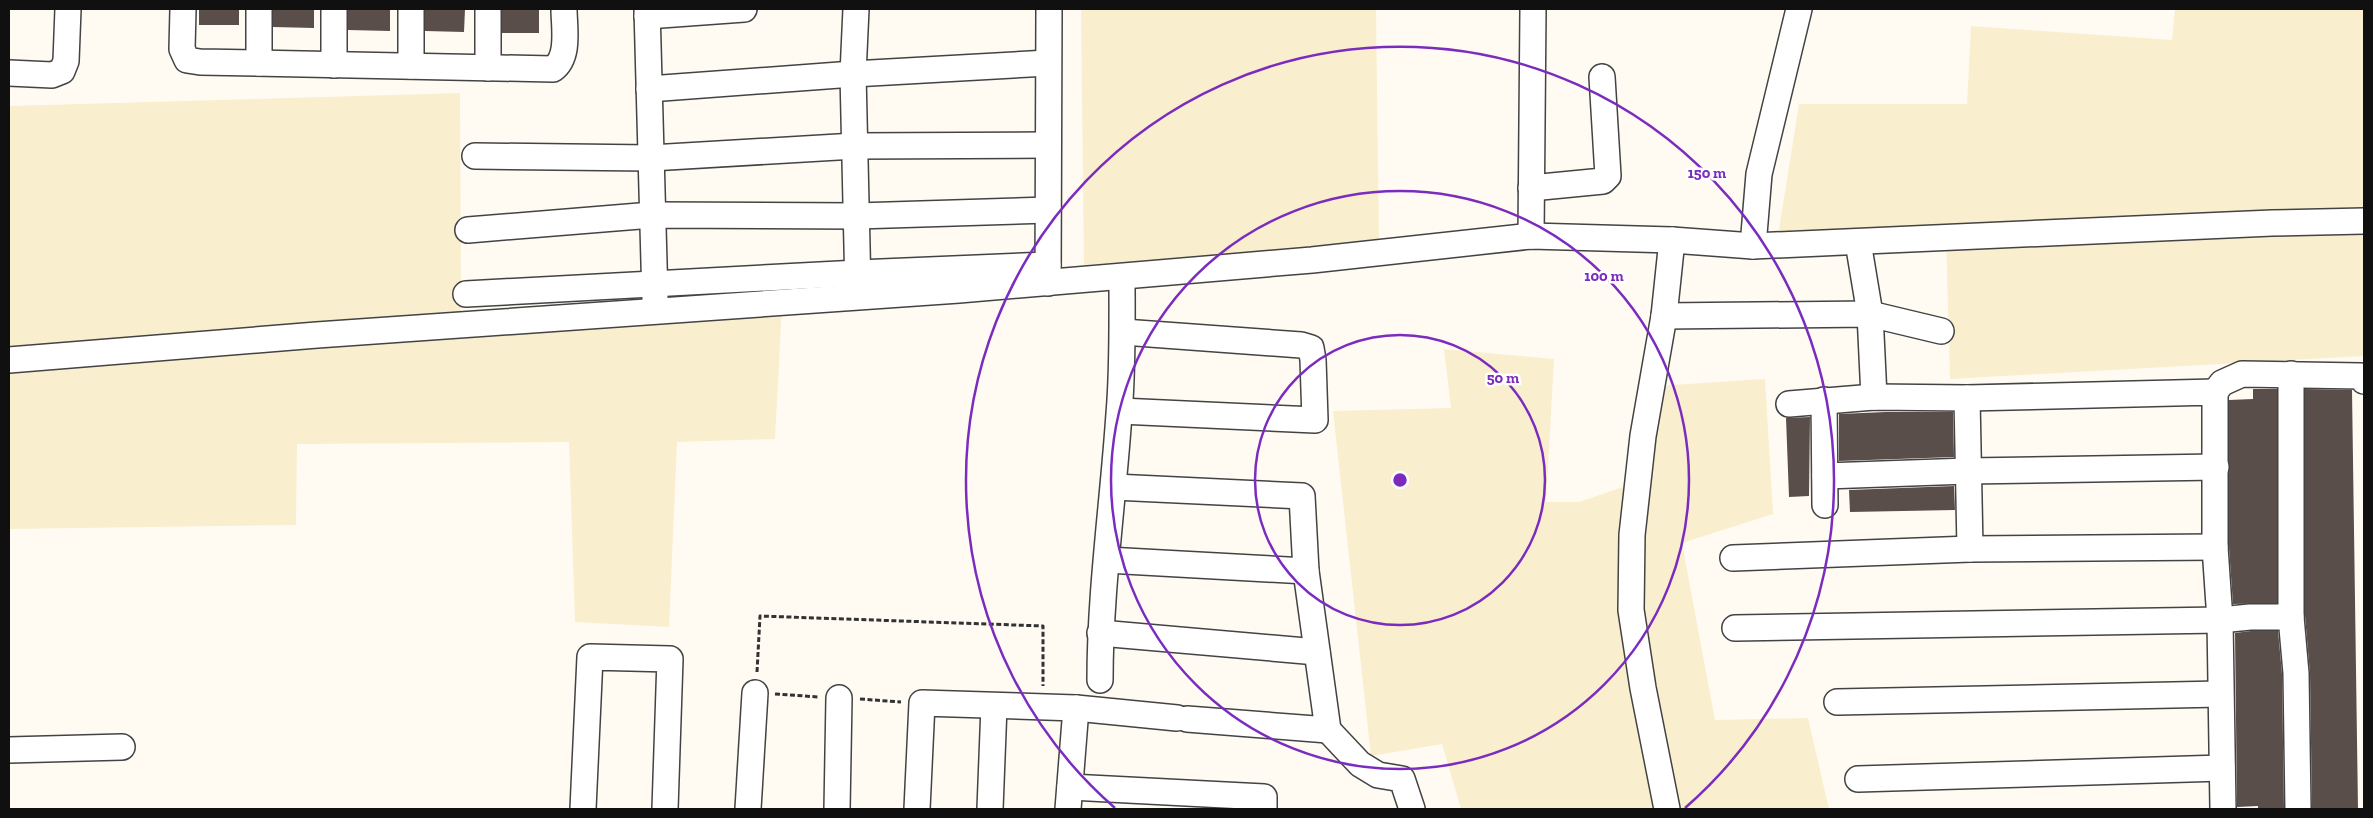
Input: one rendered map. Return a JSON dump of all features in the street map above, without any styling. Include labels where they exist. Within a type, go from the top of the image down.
[{"type":"street","points":[[9,74],[52,74],[62,71],[66,61],[68,9]]},
{"type":"street","points":[[183,9],[182,50],[187,60],[200,62],[553,69],[559,65],[563,53],[564,9]]},
{"type":"street","points":[[259,9],[259,63]]},
{"type":"street","points":[[334,9],[334,65]]},
{"type":"street","points":[[411,66],[412,9]]},
{"type":"street","points":[[488,9],[488,68]]},
{"type":"street","points":[[656,311],[647,12],[744,9]]},
{"type":"street","points":[[856,9],[853,74],[858,216],[858,298]]},
{"type":"street","points":[[1048,274],[1049,9]]},
{"type":"street","points":[[1531,236],[1533,9]]},
{"type":"street","points":[[1753,246],[1759,174],[1799,9]]},
{"type":"street","points":[[649,89],[853,74],[1048,63]]},
{"type":"street","points":[[1531,188],[1602,180],[1608,176],[1602,77]]},
{"type":"street","points":[[475,156],[651,158],[855,146],[1047,145]]},
{"type":"street","points":[[468,230],[652,215],[858,216],[1048,210]]},
{"type":"street","points":[[466,294],[858,273],[1048,274],[1122,277],[1312,260],[1531,236],[1672,240],[1753,246],[2272,223],[2364,221]]},
{"type":"street","points":[[1667,809],[1643,688],[1631,610],[1632,535],[1644,436],[1664,316],[1672,240]]},
{"type":"street","points":[[1858,242],[1870,314],[1874,397]]},
{"type":"street","points":[[9,360],[326,334],[858,298],[1048,274]]},
{"type":"street","points":[[1100,680],[1100,633],[1120,411],[1123,332],[1122,277]]},
{"type":"street","points":[[1664,316],[1870,314],[1940,331]]},
{"type":"street","points":[[1120,411],[1315,420],[1311,348],[1300,344],[1123,332]]},
{"type":"street","points":[[2223,809],[2220,620],[2215,547],[2215,392],[2222,384],[2242,374],[2361,376],[2364,381]]},
{"type":"street","points":[[2291,374],[2291,617],[2296,673],[2298,809]]},
{"type":"street","points":[[1789,404],[1874,397],[1967,398],[2215,392]]},
{"type":"street","points":[[1967,398],[1970,549]]},
{"type":"street","points":[[1824,400],[1825,505]]},
{"type":"street","points":[[1825,476],[1968,471],[2216,467]]},
{"type":"street","points":[[1114,487],[1302,496],[1306,571],[1328,730],[1360,764],[1378,775],[1402,779],[1412,809]]},
{"type":"street","points":[[1733,558],[1970,549],[2215,547]]},
{"type":"street","points":[[1107,560],[1306,571]]},
{"type":"street","points":[[1735,628],[2220,620],[2250,617],[2291,617]]},
{"type":"street","points":[[1100,633],[1317,652]]},
{"type":"street","points":[[583,809],[590,657],[670,659],[665,809]]},
{"type":"street","points":[[748,809],[755,693]]},
{"type":"street","points":[[1837,702],[2220,694]]},
{"type":"street","points":[[837,809],[839,698]]},
{"type":"street","points":[[917,809],[922,703],[1076,708],[1328,730]]},
{"type":"street","points":[[990,809],[994,706]]},
{"type":"street","points":[[1076,708],[1069,798],[1264,798],[1264,809]]},
{"type":"street","points":[[9,750],[122,746]]},
{"type":"street","points":[[1858,779],[2222,768]]},
{"type":"path","points":[[922,703],[755,693],[760,616],[1043,626],[1042,707]]},
{"type":"shaded area","points":[[1081,9],[1376,9],[1379,243],[1084,265]]},
{"type":"shaded area","points":[[2175,9],[2364,9],[2364,356],[1950,379],[1946,234],[1778,236],[1799,104],[1967,104],[1971,26],[2172,40]]},
{"type":"shaded area","points":[[460,93],[461,303],[459,325],[782,305],[775,439],[677,442],[669,627],[575,622],[569,442],[297,444],[296,525],[9,529],[9,106]]},
{"type":"shaded area","points":[[1444,349],[1554,359],[1546,502],[1579,502],[1638,482],[1656,386],[1765,379],[1773,514],[1682,543],[1715,720],[1808,718],[1829,809],[1461,809],[1442,744],[1371,756],[1333,411],[1451,408]]},
{"type":"building","points":[[199,9],[239,9],[239,25],[199,25]]},
{"type":"building","points":[[273,9],[314,9],[314,28],[273,27]]},
{"type":"building","points":[[348,9],[390,9],[390,31],[348,30]]},
{"type":"building","points":[[425,9],[465,9],[464,32],[425,31]]},
{"type":"building","points":[[502,9],[539,9],[539,33],[502,33]]},
{"type":"building","points":[[2253,389],[2277,389],[2277,603],[2233,604],[2229,547],[2229,400],[2253,399]]},
{"type":"building","points":[[2305,389],[2352,390],[2358,809],[2312,809],[2310,673],[2305,616]]},
{"type":"building","points":[[1953,412],[1954,457],[1839,461],[1839,414]]},
{"type":"building","points":[[1810,417],[1809,496],[1789,497],[1786,418]]},
{"type":"building","points":[[1954,486],[1955,510],[1850,512],[1849,490]]},
{"type":"building","points":[[2278,631],[2282,674],[2284,809],[2258,809],[2258,806],[2237,807],[2235,633]]}]
